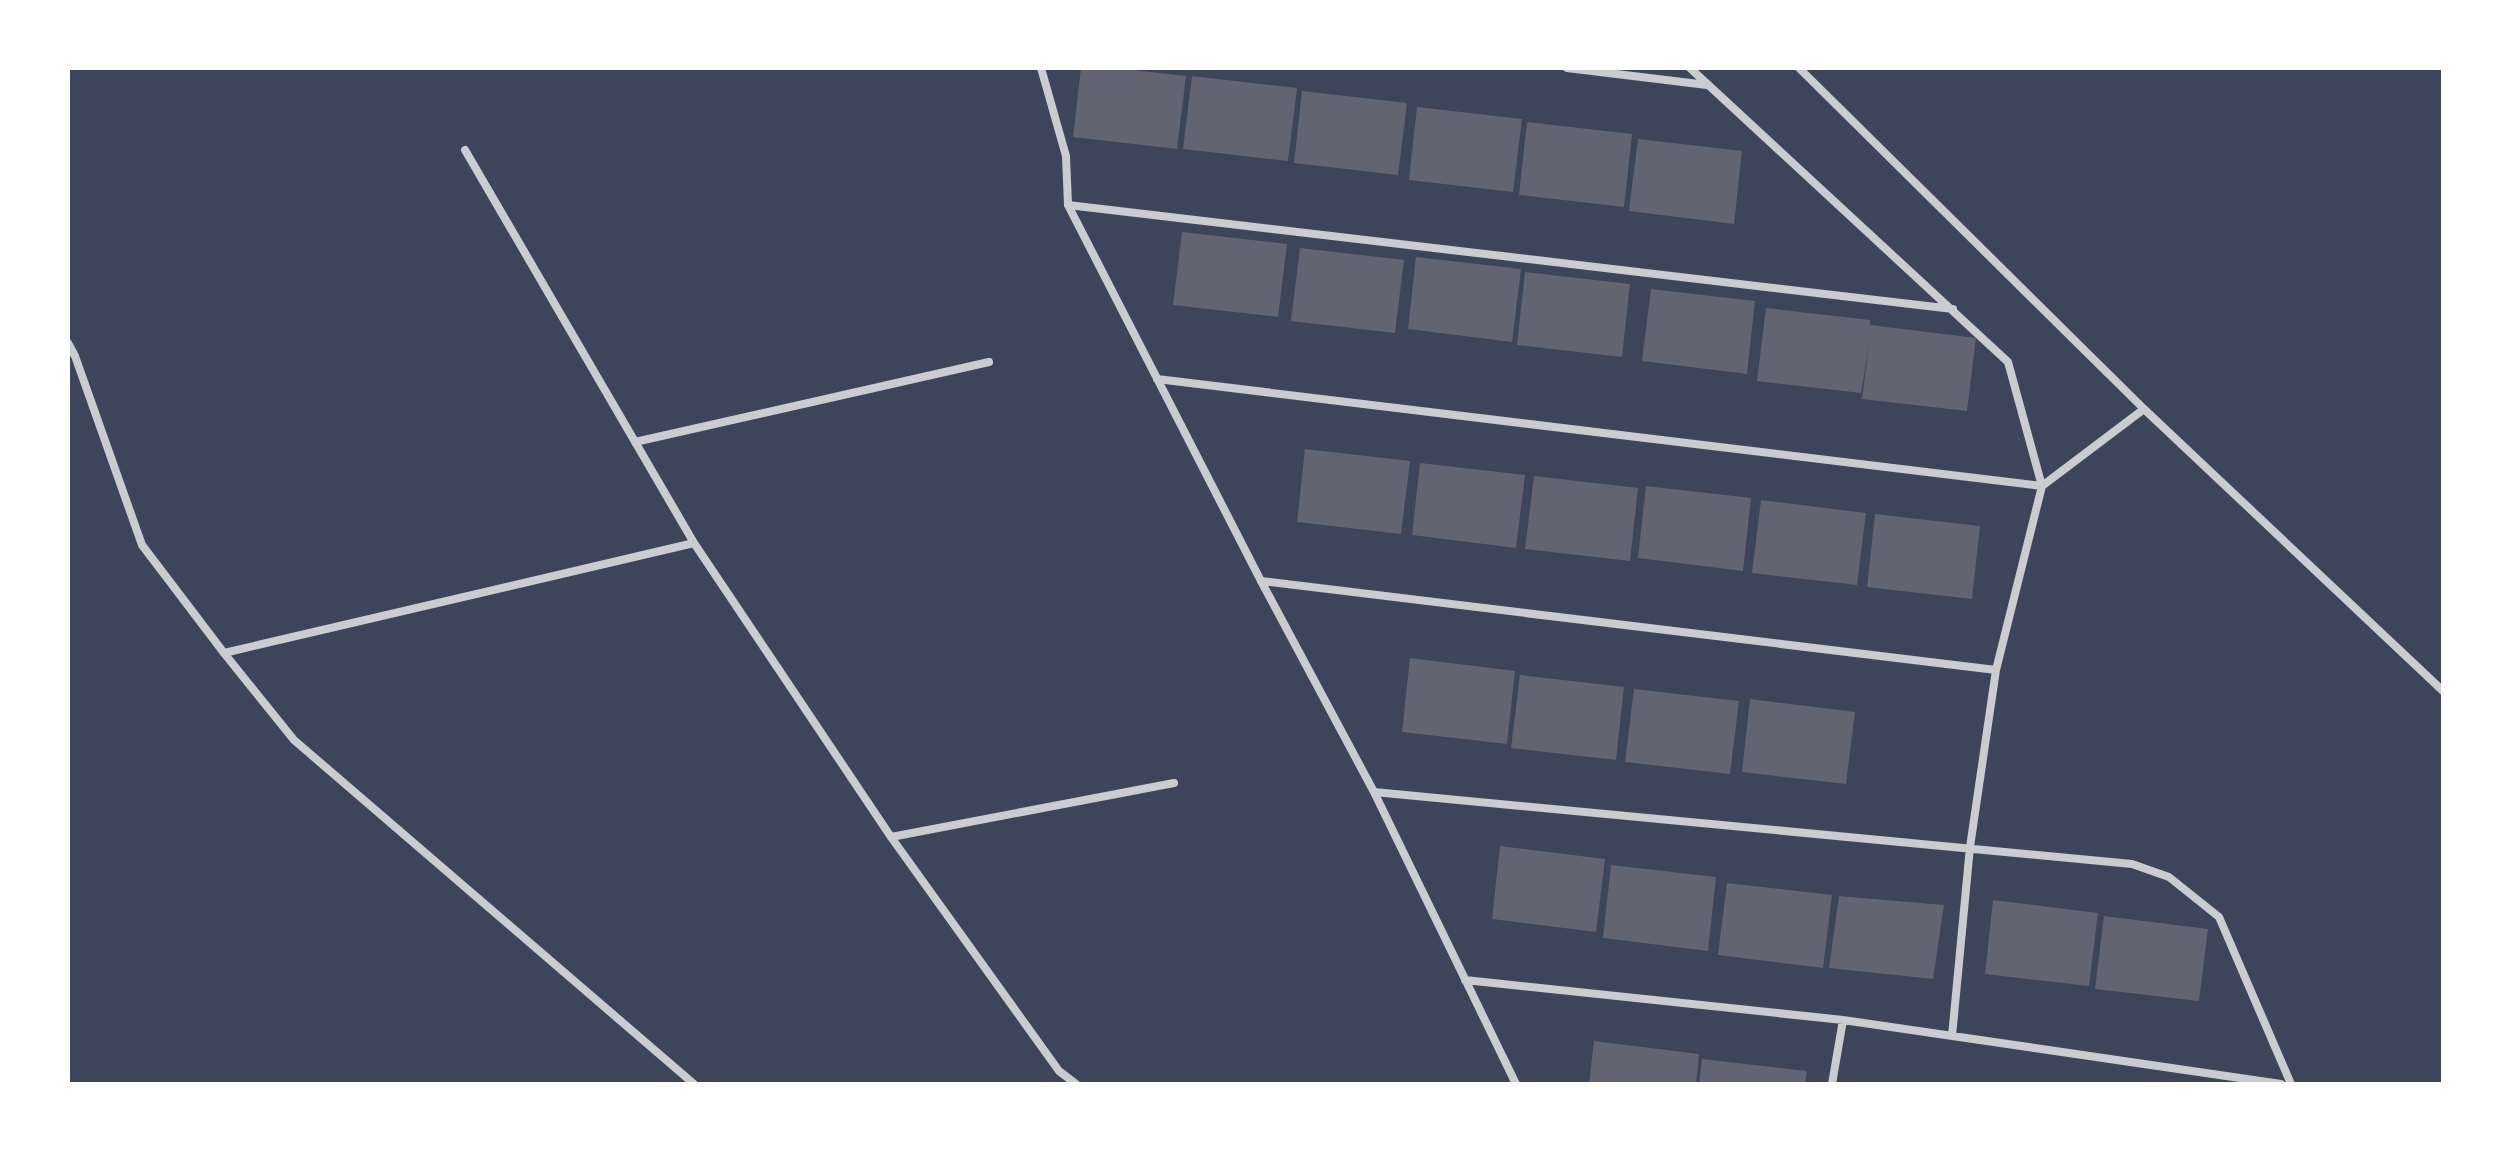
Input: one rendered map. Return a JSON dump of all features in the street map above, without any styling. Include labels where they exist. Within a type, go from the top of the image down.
[{"type":"street","points":[[1041,68],[1066,156],[1068,205],[1261,581],[1374,792],[1516,1084]]},
{"type":"street","points":[[1567,68],[1707,85]]},
{"type":"street","points":[[1690,68],[2008,362],[2042,486],[1996,670],[1970,847],[1952,1036]]},
{"type":"street","points":[[1799,68],[2144,409],[2443,691]]},
{"type":"street","points":[[465,150],[694,543],[891,837],[1059,1071],[1076,1084]]},
{"type":"street","points":[[1068,205],[1954,309]]},
{"type":"street","points":[[68,343],[142,545],[294,740],[694,1084]]},
{"type":"street","points":[[635,442],[989,362]]},
{"type":"street","points":[[1157,379],[2042,486],[2144,409]]},
{"type":"street","points":[[224,653],[694,543]]},
{"type":"street","points":[[1261,581],[1996,670]]},
{"type":"street","points":[[891,837],[1174,783]]},
{"type":"street","points":[[1374,792],[2132,864],[2169,877],[2219,917],[2291,1084]]},
{"type":"street","points":[[1465,980],[1843,1020],[2281,1084]]},
{"type":"street","points":[[1832,1084],[1843,1020]]},
{"type":"shaded area","points":[[68,68],[2443,68],[2443,1084],[68,1084]]},
{"type":"building","points":[[1081,68],[1115,68],[1186,76],[1177,149],[1073,137]]},
{"type":"building","points":[[1192,76],[1297,88],[1288,161],[1183,149]]},
{"type":"building","points":[[1302,91],[1407,103],[1398,175],[1294,163]]},
{"type":"building","points":[[1417,107],[1522,119],[1513,192],[1409,180]]},
{"type":"building","points":[[1527,122],[1632,134],[1624,207],[1519,195]]},
{"type":"building","points":[[1638,139],[1742,151],[1734,224],[1629,211]]},
{"type":"building","points":[[1182,232],[1287,244],[1278,317],[1173,305]]},
{"type":"building","points":[[1300,248],[1404,260],[1395,333],[1291,321]]},
{"type":"building","points":[[1416,257],[1521,269],[1512,342],[1408,329]]},
{"type":"building","points":[[1525,272],[1630,284],[1622,357],[1517,345]]},
{"type":"building","points":[[1651,289],[1755,301],[1747,374],[1642,361]]},
{"type":"building","points":[[1766,308],[1870,320],[1870,325],[1976,338],[1967,411],[1862,399],[1869,344],[1861,393],[1757,381]]},
{"type":"building","points":[[1305,449],[1410,461],[1401,534],[1297,522]]},
{"type":"building","points":[[1420,463],[1525,475],[1516,548],[1412,535]]},
{"type":"building","points":[[1534,476],[1638,488],[1630,561],[1525,549]]},
{"type":"building","points":[[1646,486],[1751,498],[1743,571],[1638,558]]},
{"type":"building","points":[[1761,500],[1866,513],[1857,585],[1752,573]]},
{"type":"building","points":[[1875,514],[1980,526],[1972,599],[1867,587]]},
{"type":"building","points":[[1410,658],[1515,671],[1507,744],[1402,732]]},
{"type":"building","points":[[1520,675],[1624,687],[1616,760],[1511,748]]},
{"type":"building","points":[[1634,689],[1739,701],[1730,774],[1625,762]]},
{"type":"building","points":[[1750,699],[1855,712],[1846,784],[1742,772]]},
{"type":"building","points":[[1500,846],[1605,859],[1596,932],[1492,919]]},
{"type":"building","points":[[1611,865],[1716,877],[1708,951],[1603,938]]},
{"type":"building","points":[[1727,883],[1832,895],[1823,968],[1718,955]]},
{"type":"building","points":[[1839,896],[1944,905],[1933,979],[1829,968]]},
{"type":"building","points":[[1993,900],[2098,913],[2089,986],[1985,974]]},
{"type":"building","points":[[2104,916],[2208,929],[2199,1001],[2095,989]]},
{"type":"building","points":[[1594,1041],[1699,1054],[1696,1084],[1589,1084]]},
{"type":"building","points":[[1702,1059],[1807,1071],[1805,1084],[1699,1084]]}]
